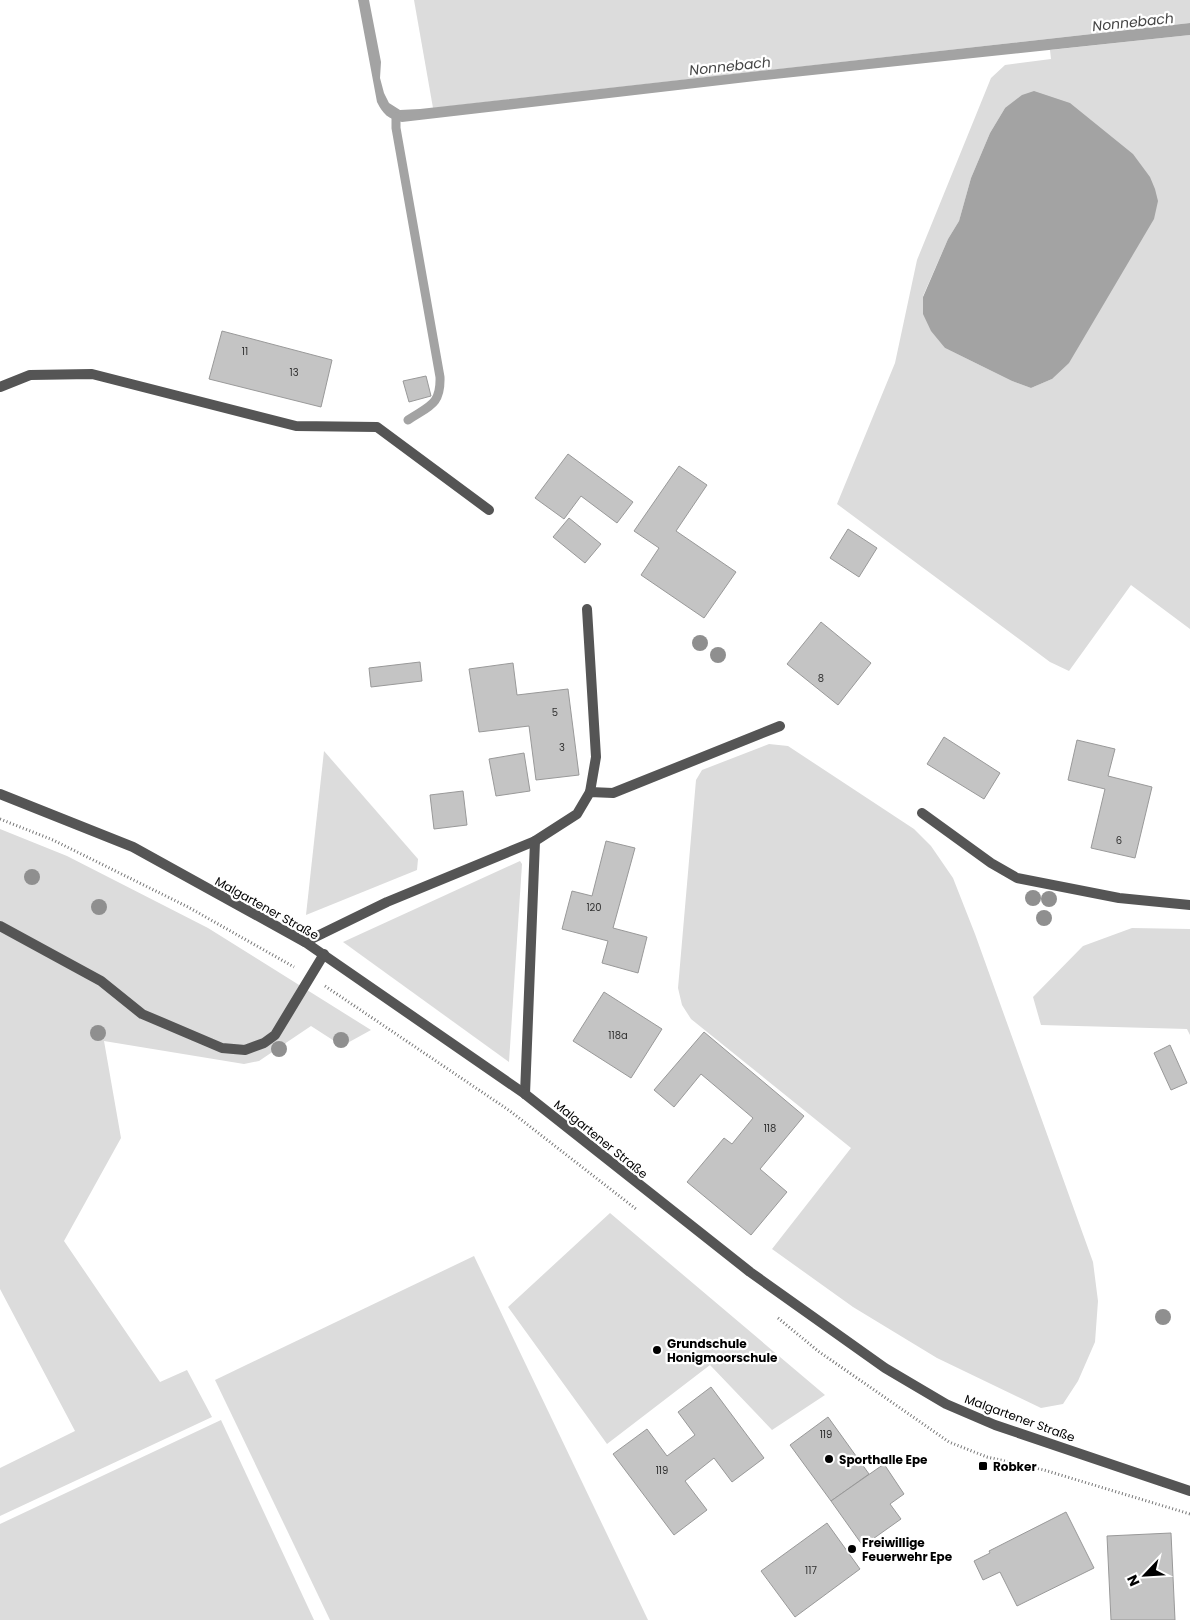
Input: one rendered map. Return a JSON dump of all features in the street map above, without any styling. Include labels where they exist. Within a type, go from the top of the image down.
[{"type":"street","points":[[0,387],[30,375],[92,374],[296,426],[376,427],[489,510]]},
{"type":"street","points":[[305,942],[387,902],[535,841],[577,814],[590,792],[596,757],[587,609]]},
{"type":"street","points":[[590,792],[613,793],[780,726]]},
{"type":"street","name":"Malgartener Straße","points":[[0,794],[133,847],[324,954],[525,1094],[750,1272],[885,1368],[946,1404],[995,1425],[1190,1491]]},
{"type":"street","points":[[922,813],[991,863],[1017,878],[1119,898],[1190,904]]},
{"type":"street","points":[[525,1094],[535,841]]},
{"type":"street","points":[[0,926],[100,982],[142,1014],[222,1048],[245,1050],[264,1043],[275,1035],[324,954]]},
{"type":"path","points":[[0,819],[53,840],[188,906],[340,994],[510,1111],[644,1215]]},
{"type":"path","points":[[777,1317],[818,1351],[949,1442],[987,1457],[1044,1470],[1190,1514]]},
{"type":"shaded area","points":[[358,0],[369,0],[381,62],[380,78],[384,93],[389,103],[400,110],[1190,23],[1190,35],[765,80],[402,122],[386,115],[377,102]]},
{"type":"shaded area","points":[[414,0],[1190,0],[1190,23],[433,108]]},
{"type":"shaded area","points":[[1190,35],[1190,629],[1131,585],[1069,671],[1050,662],[837,504],[895,363],[917,260],[991,78],[1005,65],[1051,59],[1050,50]],"holes":[[[1005,108],[1052,379],[1031,388],[1012,381],[945,348],[923,296],[948,239],[959,221],[971,178],[990,133]]]},
{"type":"shaded area","points":[[1034,91],[1070,103],[1133,154],[1150,177],[1158,201],[1154,219],[1069,363],[1052,379],[1031,388],[1012,381],[945,348],[931,331],[923,314],[923,297],[948,239],[959,221],[971,178],[990,133],[1005,108],[1022,95]]},
{"type":"shaded area","points":[[769,744],[788,746],[914,829],[931,846],[953,878],[1093,1262],[1098,1301],[1095,1342],[1078,1381],[1063,1404],[1041,1408],[937,1358],[853,1307],[772,1249],[851,1148],[691,1019],[682,1005],[678,988],[696,780],[702,770]]},
{"type":"shaded area","points":[[324,751],[418,859],[417,870],[306,915]]},
{"type":"shaded area","points":[[0,829],[67,856],[208,928],[371,1030],[342,1046],[311,1026],[259,1061],[244,1064],[104,1041],[121,1138],[64,1241],[160,1382],[187,1370],[212,1417],[0,1516],[0,1468],[75,1431],[0,1289]]},
{"type":"shaded area","points":[[520,861],[522,864],[509,1062],[343,942]]},
{"type":"shaded area","points":[[1132,928],[1190,929],[1190,1035],[1187,1029],[1041,1025],[1033,997],[1083,946]]},
{"type":"shaded area","points":[[610,1213],[825,1395],[772,1430],[710,1365],[607,1444],[508,1307]]},
{"type":"shaded area","points":[[474,1256],[648,1620],[330,1620],[215,1380]]},
{"type":"shaded area","points":[[221,1420],[314,1620],[0,1620],[0,1524]]},
{"type":"building","points":[[222,331],[332,360],[321,407],[209,379]]},
{"type":"building","points":[[426,376],[431,396],[409,402],[403,381]]},
{"type":"building","points":[[568,454],[633,502],[617,523],[581,496],[564,519],[535,498]]},
{"type":"building","points":[[679,466],[707,485],[676,531],[736,572],[704,618],[641,575],[659,548],[634,531]]},
{"type":"building","points":[[569,518],[601,544],[585,563],[553,537]]},
{"type":"building","points":[[848,529],[877,548],[859,577],[830,558]]},
{"type":"building","points":[[821,622],[871,663],[838,705],[787,664]]},
{"type":"building","points":[[420,662],[422,681],[371,687],[369,668]]},
{"type":"building","points":[[513,663],[517,695],[568,689],[579,775],[536,780],[529,726],[479,732],[469,669]]},
{"type":"building","points":[[944,737],[1000,773],[984,799],[927,764]]},
{"type":"building","points":[[1077,740],[1115,749],[1108,776],[1152,787],[1135,858],[1091,848],[1105,789],[1068,780]]},
{"type":"building","points":[[524,753],[530,791],[496,796],[489,759]]},
{"type":"building","points":[[463,791],[467,825],[434,829],[430,795]]},
{"type":"building","points":[[606,841],[635,848],[613,928],[647,937],[638,973],[602,963],[608,941],[562,929],[572,891],[592,896]]},
{"type":"building","points":[[604,992],[662,1029],[631,1078],[573,1041]]},
{"type":"building","points":[[704,1032],[804,1116],[760,1169],[787,1192],[751,1235],[687,1182],[724,1138],[732,1144],[753,1118],[701,1074],[674,1107],[654,1090]]},
{"type":"building","points":[[1170,1045],[1187,1083],[1171,1090],[1154,1053]]},
{"type":"building","name":"Grundschule Honigmoorschule","points":[[711,1387],[764,1458],[732,1482],[714,1458],[685,1481],[707,1510],[674,1535],[613,1454],[647,1429],[667,1456],[695,1435],[678,1412]]},
{"type":"building","name":"Sporthalle Epe","points":[[828,1417],[869,1474],[831,1501],[790,1445]]},
{"type":"building","points":[[884,1464],[904,1494],[890,1504],[901,1519],[863,1546],[831,1501]]},
{"type":"building","points":[[1066,1512],[1094,1568],[1017,1606],[1000,1572],[983,1580],[974,1561],[990,1553],[989,1551]]},
{"type":"building","points":[[827,1523],[860,1569],[795,1617],[761,1571]]},
{"type":"building","points":[[1171,1533],[1175,1620],[1111,1620],[1107,1536]]},
{"type":"waterway","points":[[396,117],[396,128],[440,377],[440,386],[436,399],[428,408],[408,420]]},
{"type":"place","name":"Grundschule Honigmoorschule","points":[[657,1350]]},
{"type":"place","name":"Sporthalle Epe","points":[[829,1459]]},
{"type":"place","name":"Robker","points":[[983,1466]]},
{"type":"place","name":"Freiwillige Feuerwehr Epe","points":[[852,1549]]},
{"type":"water label","name":"Nonnebach","points":[[1133,22]]},
{"type":"water label","name":"Nonnebach","points":[[730,66]]}]
